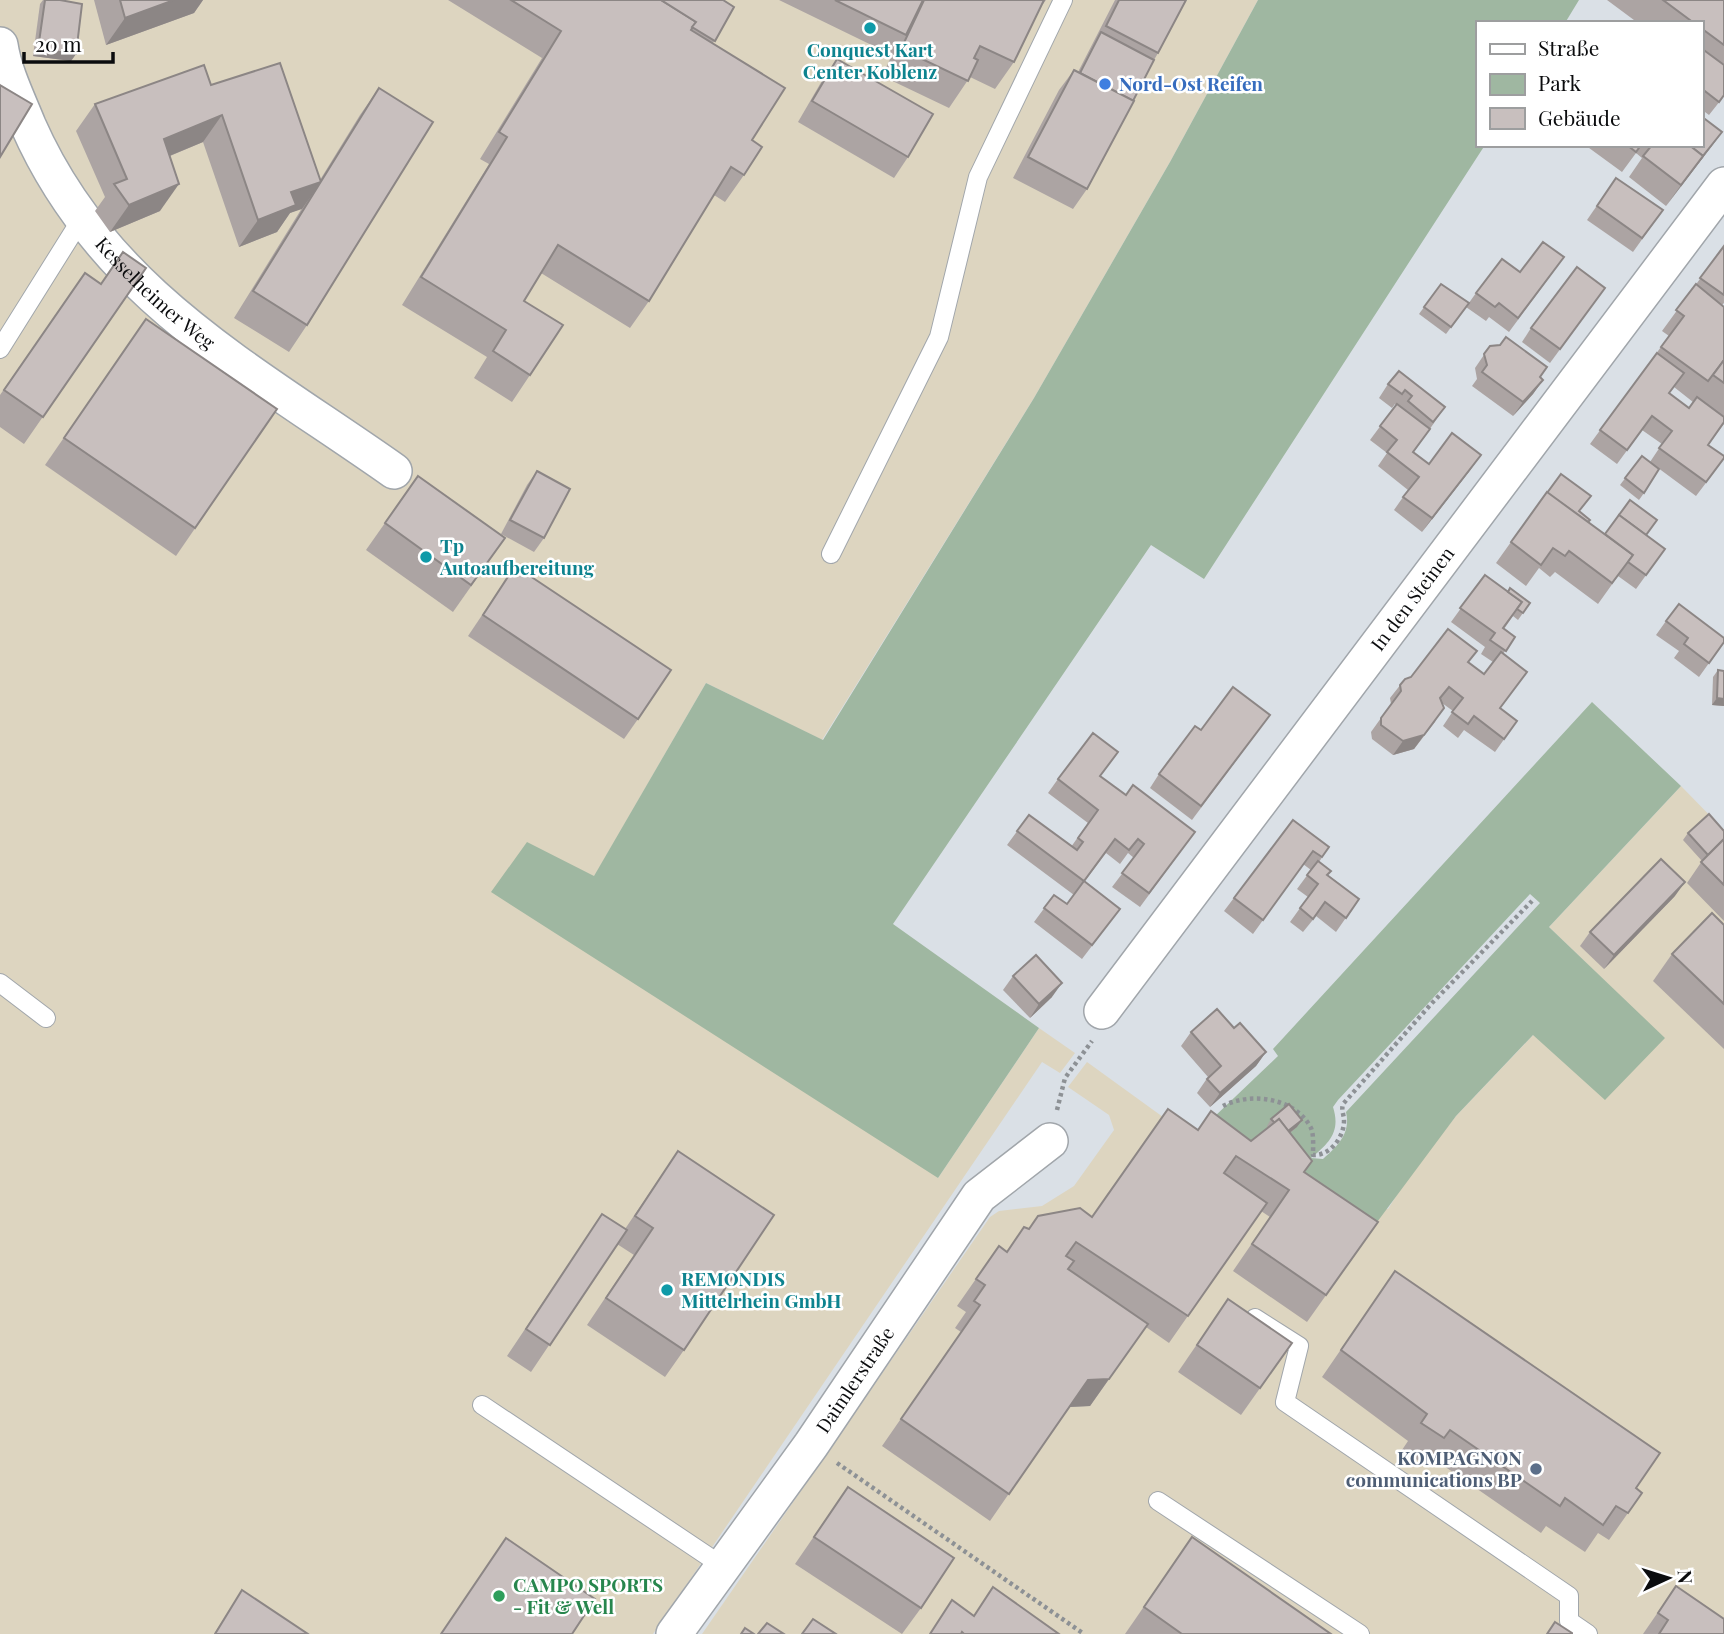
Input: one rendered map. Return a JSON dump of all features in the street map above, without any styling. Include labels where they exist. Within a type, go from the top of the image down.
[{"type":"street","name":"Kesselheimer Weg","points":[[0,45],[18,101],[57,182],[118,264],[156,301],[291,402],[394,471]]},
{"type":"street","name":"In den Steinen","points":[[1102,1011],[1724,185]]},
{"type":"street","name":"Daimlerstraße","points":[[674,1634],[811,1445],[979,1196],[1050,1141]]},
{"type":"lane","points":[[831,554],[939,337],[978,177],[1063,0]]},
{"type":"lane","points":[[0,349],[82,218]]},
{"type":"lane","points":[[0,983],[47,1018]]},
{"type":"lane","points":[[1248,1314],[1299,1346],[1285,1402],[1569,1596],[1569,1620],[1588,1634]]},
{"type":"lane","points":[[482,1405],[724,1567]]},
{"type":"lane","points":[[1158,1501],[1360,1634]]},
{"type":"path","points":[[1223,1106],[1239,1098],[1282,1104],[1300,1113],[1312,1130],[1313,1155],[1321,1155],[1336,1145],[1344,1122],[1343,1104],[1442,994],[1532,901]]},
{"type":"path","points":[[1050,1141],[1065,1078],[1094,1039],[1102,1011]]},
{"type":"path","points":[[811,1445],[1084,1634]]},
{"type":"shaded area","points":[[0,0],[1258,0],[1170,162],[1034,398],[822,740],[706,683],[594,877],[938,1178],[1039,1028],[1075,1053],[1060,1073],[1042,1062],[653,1634],[0,1634]]},
{"type":"shaded area","points":[[1681,786],[1724,830],[1724,1634],[702,1634],[990,1217],[999,1211],[1042,1206],[1074,1186],[1114,1130],[1109,1115],[1068,1087],[1087,1062],[1192,1138],[1388,1209],[1410,1174],[1456,1116],[1534,1034],[1664,1038],[1549,927]]},
{"type":"green space","points":[[1258,0],[1579,0],[1566,21],[1476,21],[1476,147],[1484,147],[1204,579],[1151,545],[893,924],[1039,1028],[938,1178],[491,892],[527,842],[594,876],[706,683],[823,740],[1034,398],[1170,162]]},
{"type":"green space","points":[[1592,702],[1681,786],[1549,927],[1665,1038],[1605,1100],[1533,1035],[1456,1116],[1363,1241],[1192,1138],[1278,1056],[1273,1049]],"holes":[[[1530,894],[1540,903],[1346,1112],[1345,1133],[1334,1149],[1323,1159],[1311,1158],[1332,1136],[1335,1123],[1333,1107],[1338,1100]]]},
{"type":"building","points":[[45,0],[82,4],[76,54],[38,49]]},
{"type":"building","points":[[120,0],[174,0],[125,18]]},
{"type":"building","points":[[511,0],[661,0],[696,22],[691,30],[785,88],[752,140],[762,147],[744,175],[731,167],[649,301],[558,245],[524,301],[563,325],[530,375],[493,351],[506,330],[421,277],[507,137],[499,132],[561,31]]},
{"type":"building","points":[[661,0],[723,0],[734,7],[715,41],[692,27],[696,22]]},
{"type":"building","points":[[835,0],[923,0],[906,35]]},
{"type":"building","points":[[924,0],[1044,0],[1014,62],[980,46],[974,58],[978,60],[968,81],[901,49]]},
{"type":"building","points":[[1119,0],[1186,0],[1158,53],[1106,26]]},
{"type":"building","points":[[1663,0],[1724,0],[1724,45],[1703,29],[1703,21],[1691,21]]},
{"type":"building","points":[[1101,32],[1154,60],[1133,101],[1080,73]]},
{"type":"building","points":[[1703,49],[1724,65],[1724,95],[1719,102],[1703,90]]},
{"type":"building","points":[[837,59],[933,114],[908,157],[812,101]]},
{"type":"building","points":[[280,63],[321,182],[291,192],[296,205],[258,220],[222,115],[164,139],[179,184],[129,205],[114,184],[127,179],[95,104],[204,65],[211,85]]},
{"type":"building","points":[[1074,70],[1134,101],[1087,189],[1028,157]]},
{"type":"building","points":[[0,85],[32,104],[0,157]]},
{"type":"building","points":[[379,88],[433,122],[307,325],[253,291]]},
{"type":"building","points":[[1703,118],[1722,132],[1703,156],[1692,147],[1703,147]]},
{"type":"building","points":[[1650,147],[1692,147],[1703,156],[1681,185],[1643,156]]},
{"type":"building","points":[[1616,178],[1663,210],[1642,238],[1597,206]]},
{"type":"building","points":[[1543,242],[1564,257],[1518,318],[1499,303],[1495,307],[1476,293],[1502,259],[1520,272]]},
{"type":"building","points":[[1724,246],[1724,295],[1700,278]]},
{"type":"building","points":[[123,252],[146,268],[43,417],[4,390],[85,273],[101,284]]},
{"type":"building","points":[[1577,267],[1605,288],[1560,349],[1531,328]]},
{"type":"building","points":[[1441,284],[1469,303],[1451,327],[1424,307]]},
{"type":"building","points":[[1696,284],[1724,307],[1724,360],[1708,381],[1661,347],[1684,316],[1676,310]]},
{"type":"building","points":[[146,319],[277,409],[195,528],[64,438]]},
{"type":"building","points":[[1506,337],[1547,367],[1540,377],[1543,380],[1523,402],[1482,372],[1487,365],[1484,354],[1490,346],[1500,345]]},
{"type":"building","points":[[1657,353],[1684,373],[1669,393],[1689,408],[1697,397],[1724,417],[1724,422],[1708,445],[1724,458],[1706,482],[1659,448],[1672,431],[1652,416],[1627,450],[1600,430]]},
{"type":"building","points":[[1724,360],[1724,383],[1713,375]]},
{"type":"building","points":[[1399,371],[1445,407],[1433,422],[1408,401],[1412,396],[1405,390],[1402,394],[1388,384]]},
{"type":"building","points":[[1397,404],[1430,429],[1413,452],[1429,464],[1452,433],[1481,455],[1432,518],[1403,497],[1419,477],[1387,452],[1397,440],[1380,426]]},
{"type":"building","points":[[1642,456],[1659,469],[1644,493],[1625,478]]},
{"type":"building","points":[[537,471],[570,489],[544,538],[510,520]]},
{"type":"building","points":[[1561,474],[1591,496],[1579,511],[1590,520],[1588,522],[1547,493]]},
{"type":"building","points":[[418,476],[505,538],[471,585],[385,523]]},
{"type":"building","points":[[1547,492],[1633,555],[1612,583],[1569,551],[1565,556],[1553,548],[1541,565],[1511,542]]},
{"type":"building","points":[[1630,500],[1657,520],[1646,535],[1619,515]]},
{"type":"building","points":[[1619,515],[1665,549],[1646,575],[1628,562],[1633,555],[1605,534]]},
{"type":"building","points":[[515,566],[671,670],[638,719],[483,615]]},
{"type":"building","points":[[1485,575],[1522,602],[1503,628],[1515,637],[1506,651],[1490,640],[1495,633],[1460,608]]},
{"type":"building","points":[[1510,588],[1530,603],[1523,613],[1517,609],[1522,602],[1508,592]]},
{"type":"building","points":[[1679,604],[1724,638],[1709,663],[1684,644],[1688,638],[1666,621]]},
{"type":"building","points":[[1448,629],[1477,651],[1468,662],[1484,674],[1501,652],[1527,672],[1500,708],[1517,721],[1504,739],[1474,716],[1468,724],[1452,712],[1463,698],[1449,687],[1440,698],[1444,708],[1424,735],[1403,741],[1381,725],[1381,718],[1401,691],[1400,685],[1411,677]]},
{"type":"building","points":[[1718,670],[1724,671],[1724,699],[1717,698]]},
{"type":"building","points":[[1233,687],[1270,715],[1201,806],[1159,774],[1195,726],[1201,730]]},
{"type":"building","points":[[1093,733],[1118,752],[1100,776],[1126,795],[1133,785],[1195,832],[1149,893],[1122,873],[1144,844],[1138,839],[1129,850],[1115,839],[1084,881],[1017,831],[1029,815],[1077,850],[1083,842],[1078,838],[1098,810],[1058,779]]},
{"type":"building","points":[[1709,814],[1724,831],[1724,839],[1708,855],[1688,833]]},
{"type":"building","points":[[1293,820],[1329,847],[1322,857],[1313,851],[1263,920],[1234,898]]},
{"type":"building","points":[[1724,839],[1724,885],[1701,862]]},
{"type":"building","points":[[1661,859],[1685,882],[1614,955],[1590,932]]},
{"type":"building","points":[[1318,861],[1331,871],[1327,875],[1359,899],[1346,918],[1325,902],[1313,919],[1300,908],[1318,884],[1307,875]]},
{"type":"building","points":[[1084,881],[1120,909],[1092,945],[1044,908],[1054,895],[1067,904]]},
{"type":"building","points":[[1712,913],[1724,925],[1724,1004],[1672,954]]},
{"type":"building","points":[[1036,955],[1062,983],[1039,1004],[1013,976]]},
{"type":"building","points":[[1217,1009],[1234,1028],[1240,1023],[1266,1052],[1220,1093],[1207,1079],[1221,1066],[1191,1032]]},
{"type":"building","points":[[1289,1104],[1302,1120],[1288,1131],[1279,1119],[1275,1123],[1271,1119]]},
{"type":"building","points":[[1168,1109],[1198,1130],[1211,1111],[1251,1141],[1279,1119],[1312,1161],[1304,1172],[1378,1222],[1326,1295],[1252,1244],[1289,1190],[1236,1156],[1224,1173],[1267,1203],[1188,1316],[1076,1242],[1066,1256],[1074,1261],[1068,1269],[1148,1324],[1109,1379],[1088,1380],[1009,1494],[901,1419],[980,1305],[974,1301],[985,1285],[976,1279],[999,1246],[1007,1252],[1024,1227],[1029,1229],[1038,1216],[1080,1208],[1092,1217]]},
{"type":"building","name":"REMONDIS Mittelrhein GmbH","points":[[678,1151],[774,1215],[684,1350],[606,1298],[653,1228],[635,1216]]},
{"type":"building","points":[[602,1214],[627,1230],[550,1345],[526,1329]]},
{"type":"building","points":[[1395,1271],[1660,1453],[1636,1488],[1642,1493],[1628,1513],[1616,1506],[1603,1525],[1565,1498],[1560,1506],[1450,1430],[1444,1438],[1421,1423],[1427,1414],[1341,1350]]},
{"type":"building","points":[[1228,1299],[1292,1343],[1260,1388],[1197,1345]]},
{"type":"building","points":[[848,1487],[954,1558],[921,1608],[814,1537]]},
{"type":"building","points":[[1192,1537],[1331,1634],[1182,1634],[1144,1607]]},
{"type":"building","points":[[506,1538],[595,1599],[572,1634],[441,1634]]},
{"type":"building","points":[[1676,1586],[1724,1619],[1724,1634],[1659,1634],[1668,1620],[1658,1613]]},
{"type":"building","points":[[993,1587],[1059,1634],[930,1634],[952,1600],[974,1616]]},
{"type":"building","points":[[242,1590],[308,1634],[215,1634]]},
{"type":"building","points":[[813,1619],[836,1634],[802,1634]]},
{"type":"building","points":[[1555,1622],[1572,1633],[1572,1634],[1547,1634]]},
{"type":"building","points":[[767,1623],[784,1634],[758,1634]]},
{"type":"building","points":[[745,1628],[754,1634],[741,1634]]},
{"type":"place","name":"Conquest Kart Center Koblenz","points":[[870,28]]},
{"type":"place","name":"Nord-Ost Reifen","points":[[1105,84]]},
{"type":"place","name":"Tp Autoaufbereitung","points":[[426,557]]},
{"type":"place","name":"REMONDIS Mittelrhein GmbH","points":[[667,1290]]},
{"type":"place","name":"KOMPAGNON communications BP","points":[[1536,1469]]},
{"type":"place","name":"CAMPO SPORTS - Fit & Well","points":[[499,1596]]}]
